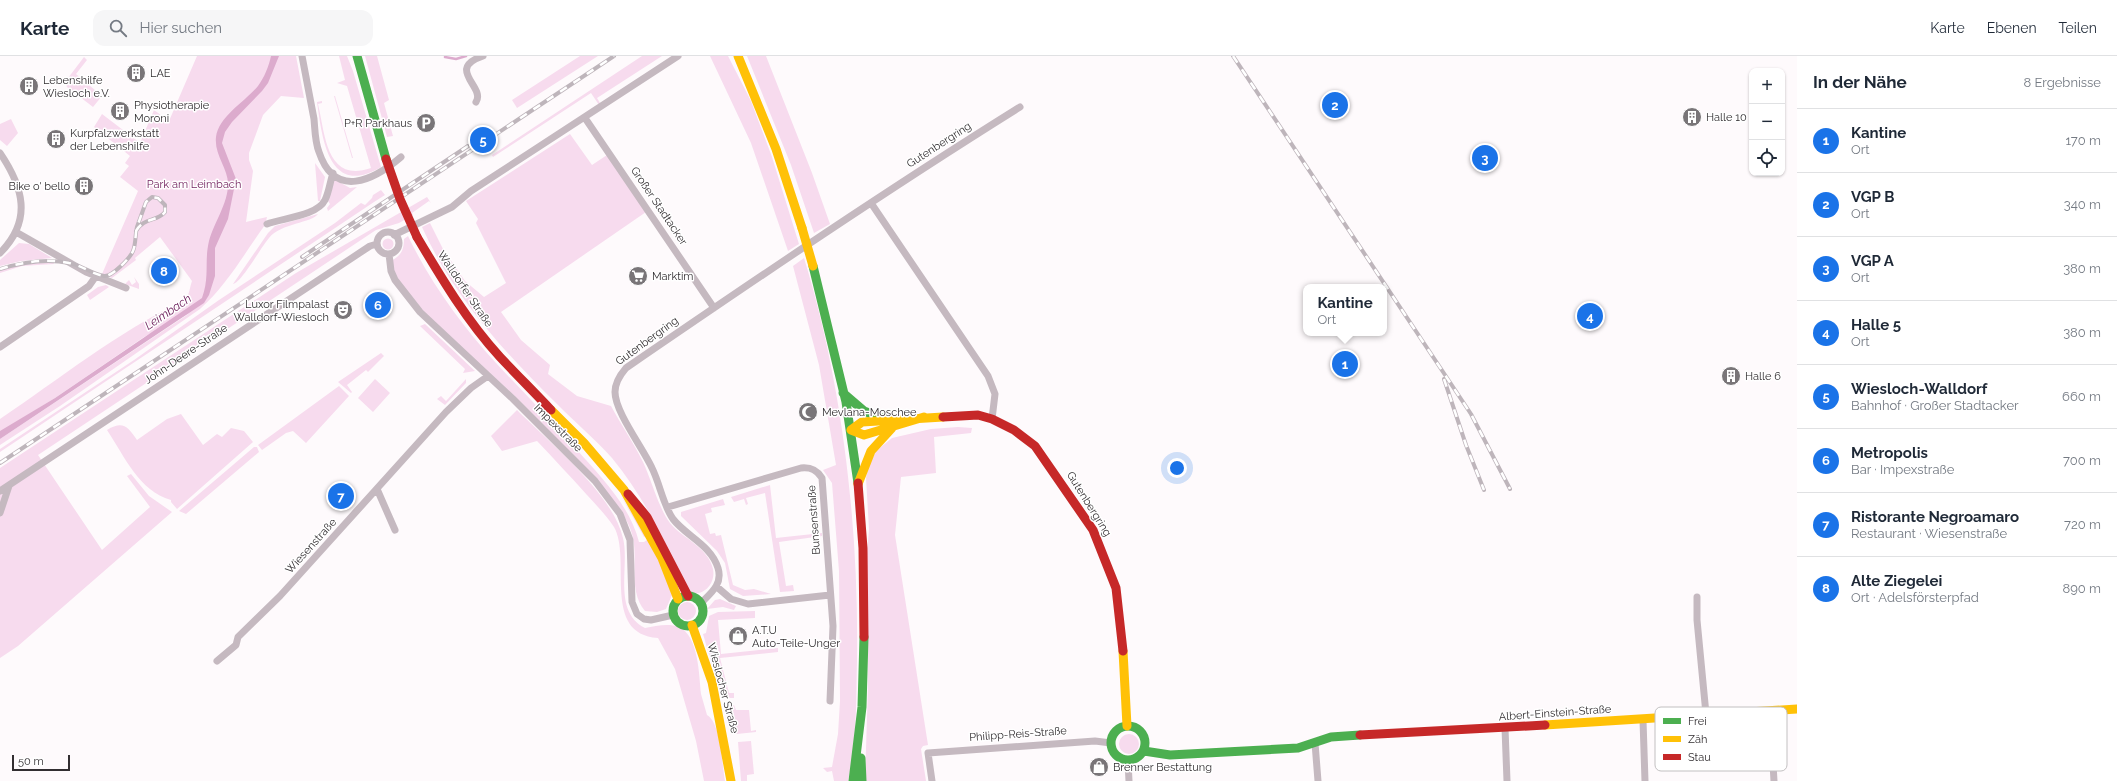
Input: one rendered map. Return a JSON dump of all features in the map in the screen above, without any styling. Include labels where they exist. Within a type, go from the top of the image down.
[{"type":"street","points":[[302,56],[319,152],[333,173],[351,181],[366,180],[388,168],[401,156]]},
{"type":"street","name":"Walldorfer Straße","points":[[357,56],[386,159],[400,199],[417,237],[445,284],[481,334],[500,357],[584,443],[626,492],[638,503],[656,532],[688,596]]},
{"type":"street","points":[[476,102],[478,92],[467,75],[467,71],[472,62],[483,56]]},
{"type":"street","points":[[394,235],[399,244],[397,249],[388,254],[383,253],[377,244],[383,234],[394,235],[452,208],[471,191],[678,56]]},
{"type":"street","points":[[738,56],[773,142],[802,228],[833,343],[851,430],[858,484],[863,593],[863,671],[859,740],[853,781]]},
{"type":"street","name":"Gutenbergring","points":[[716,587],[719,576],[715,561],[704,546],[674,520],[647,457],[617,404],[616,385],[626,368],[871,203],[1020,107]]},
{"type":"street","name":"Großer Stadtacker","points":[[585,118],[714,308]]},
{"type":"street","points":[[0,153],[16,178],[20,192],[20,216],[16,232],[0,253]]},
{"type":"street","points":[[267,224],[310,212],[320,207],[325,199],[333,173]]},
{"type":"street","points":[[871,203],[988,376],[995,394],[992,419]]},
{"type":"street","points":[[16,232],[96,276],[126,288]]},
{"type":"street","name":"John-Deere-Straße","points":[[0,491],[370,246],[377,244]]},
{"type":"street","name":"Impexstraße","points":[[388,254],[392,271],[410,301],[595,481],[620,514],[630,540],[632,602],[637,614],[644,619],[651,620],[673,616]]},
{"type":"street","points":[[0,347],[89,286],[96,276]]},
{"type":"street","name":"Wiesenstraße","points":[[218,661],[236,645],[238,637],[280,596],[377,490],[458,398],[488,376]]},
{"type":"street","points":[[843,392],[864,411],[876,417],[887,419]]},
{"type":"street","name":"Gutenbergring","points":[[851,430],[862,422],[887,419],[960,414],[978,415],[992,419],[1014,430],[1035,446],[1089,524],[1103,550],[1116,588],[1122,634],[1127,726]]},
{"type":"street","name":"Gutenbergring","points":[[851,430],[864,435],[924,417]]},
{"type":"street","points":[[858,484],[871,451],[893,427]]},
{"type":"street","name":"Bunsenstraße","points":[[668,507],[801,468],[815,470],[822,478],[833,633],[830,701]]},
{"type":"street","points":[[0,513],[9,485]]},
{"type":"street","points":[[377,490],[395,530]]},
{"type":"street","name":"Walldorfer Straße","points":[[626,492],[633,508],[662,558],[678,599]]},
{"type":"street","points":[[701,604],[716,587],[731,599],[748,604],[830,595]]},
{"type":"street","points":[[688,596],[698,599],[701,604],[702,616],[692,625],[682,625],[673,616],[674,605],[678,599],[688,596]]},
{"type":"street","points":[[1697,598],[1697,620],[1705,707]]},
{"type":"street","name":"Wieslocher Straße","points":[[692,625],[717,702],[725,740],[731,781]]},
{"type":"street","name":"Albert-Einstein-Straße","points":[[1787,709],[1797,708]]},
{"type":"street","name":"Albert-Einstein-Straße","points":[[1316,743],[1331,737],[1655,719]]},
{"type":"street","points":[[1643,720],[1645,781]]},
{"type":"street","points":[[1127,726],[1139,729],[1143,734],[1146,745],[1144,751],[1137,759],[1128,761],[1116,756],[1111,743],[1112,738],[1118,729],[1127,726]]},
{"type":"street","points":[[1505,728],[1507,781]]},
{"type":"street","points":[[859,740],[862,781]]},
{"type":"street","name":"Philipp-Reis-Straße","points":[[932,781],[928,753],[1095,741],[1111,743]]},
{"type":"street","points":[[1144,751],[1170,755],[1200,754],[1298,748],[1316,743],[1318,781]]},
{"type":"street","points":[[1128,761],[1129,781]]},
{"type":"street","points":[[1773,771],[1774,781]]},
{"type":"green space","name":"Park am Leimbach","points":[[197,56],[296,56],[304,98],[281,96],[263,115],[249,153],[249,160],[253,171],[246,222],[267,217],[265,225],[227,280],[200,309],[60,406],[0,445],[0,439],[190,313],[144,337],[55,398],[0,432],[0,419],[112,341],[184,300],[188,296],[192,281],[160,237],[135,258],[136,260],[112,278],[102,274],[138,191],[120,177],[129,166],[125,163],[130,156],[94,127],[102,114],[140,143],[154,110],[169,121]]},
{"type":"green space","points":[[339,56],[347,56],[353,71],[381,167],[363,175],[349,175],[339,169],[331,159],[325,146],[317,102],[322,101],[322,103],[318,104],[323,128],[330,153],[336,162],[345,169],[356,171],[371,168],[347,86],[337,83],[345,80]]},
{"type":"green space","points":[[365,56],[377,56],[389,100],[384,103],[393,136],[387,137]]},
{"type":"green space","points":[[580,56],[598,56],[517,108],[512,100]]},
{"type":"green space","points":[[642,56],[662,56],[597,98],[600,103],[599,105],[591,93],[493,157],[492,155]]},
{"type":"green space","points":[[710,56],[728,56],[751,101],[772,157],[799,244],[788,251],[751,143]]},
{"type":"green space","points":[[747,56],[766,56],[812,173],[830,224],[814,233],[791,165]]},
{"type":"green space","points":[[84,57],[87,60],[76,74],[102,96],[93,107],[67,87],[65,82]]},
{"type":"green space","points":[[335,96],[353,158],[352,158]]},
{"type":"green space","points":[[11,119],[18,133],[7,146],[0,140],[0,124]]},
{"type":"green space","points":[[570,134],[592,165],[607,155],[646,212],[501,312],[521,340],[550,365],[548,374],[577,396],[611,406],[643,462],[666,517],[675,528],[706,555],[710,561],[713,569],[712,580],[707,588],[699,593],[688,592],[645,506],[612,458],[538,385],[481,322],[464,299],[434,252],[422,227],[430,223],[443,249],[465,281],[484,297],[506,283],[476,223],[478,219],[466,201]]},
{"type":"green space","points":[[315,163],[325,177],[320,201],[318,201]]},
{"type":"green space","points":[[334,179],[350,188],[357,187],[328,211],[327,208],[330,204],[328,201]]},
{"type":"green space","points":[[381,190],[385,195],[0,452],[0,449],[134,360],[219,300],[335,223],[361,203],[365,205],[373,195]]},
{"type":"green space","points":[[427,197],[431,203],[429,201],[412,213],[413,215],[399,223],[376,230],[38,455],[102,550],[150,507],[127,476],[131,474],[149,496],[172,512],[18,646],[0,658],[0,468],[296,273]]},
{"type":"green space","points":[[318,214],[315,217],[288,226],[274,233],[237,282],[233,284],[268,233],[275,226]]},
{"type":"green space","points":[[408,236],[426,270],[459,319],[483,349],[605,481],[629,516],[639,542],[644,542],[648,539],[661,564],[672,595],[666,609],[657,612],[645,611],[640,603],[635,585],[632,532],[611,498],[433,323],[406,291],[387,263],[395,259],[400,254],[403,248],[404,239]]},
{"type":"green space","points":[[386,239],[390,239],[392,240],[392,248],[386,249],[383,246],[383,242]]},
{"type":"green space","points":[[19,243],[29,244],[52,258],[21,261],[0,266],[0,260]]},
{"type":"green space","points":[[804,258],[818,306],[829,356],[846,458],[851,509],[855,560],[857,661],[855,736],[848,781],[834,781],[832,771],[827,772],[823,768],[832,767],[838,734],[840,701],[839,571],[832,483],[823,470],[836,465],[819,365],[793,266]]},
{"type":"green space","points":[[32,262],[53,262],[54,264],[22,266],[0,273],[0,270]]},
{"type":"green space","points":[[134,277],[139,284],[139,289],[125,284],[129,280],[132,285],[136,282]]},
{"type":"green space","points":[[106,285],[109,287],[90,300],[87,295],[98,287]]},
{"type":"green space","points":[[425,324],[475,371],[463,373],[465,369],[420,326]]},
{"type":"green space","points":[[381,353],[384,356],[368,372],[366,370],[347,385],[352,392],[351,393],[338,382]]},
{"type":"green space","points":[[375,379],[390,393],[373,412],[358,398]]},
{"type":"green space","points":[[466,379],[466,383],[445,405],[437,399],[441,396],[446,401]]},
{"type":"green space","points":[[339,386],[349,396],[306,443],[293,431],[286,433],[262,450],[258,445]]},
{"type":"green space","points":[[517,410],[562,453],[594,487],[607,504],[617,521],[625,549],[625,600],[629,611],[635,620],[645,628],[666,625],[679,627],[686,632],[691,639],[697,657],[701,694],[707,715],[712,719],[718,735],[725,781],[704,781],[696,741],[675,669],[658,638],[640,633],[630,623],[624,610],[621,593],[619,541],[614,527],[537,441],[502,451],[491,436]]},
{"type":"green space","points":[[181,414],[203,445],[217,434],[222,437],[231,428],[244,431],[253,442],[177,509],[171,500],[160,496],[141,481],[107,430],[121,425],[125,426],[137,440],[167,419]]},
{"type":"green space","points":[[958,427],[972,428],[971,433],[934,437],[936,473],[901,477],[895,535],[928,745],[923,746],[921,749],[926,781],[865,781],[868,685],[867,553],[869,529],[866,478],[868,468],[876,451],[892,438],[931,429]]},
{"type":"green space","points":[[254,447],[257,447],[259,452],[186,514],[179,511]]},
{"type":"green space","points":[[770,485],[776,538],[822,533],[822,536],[779,542],[786,586],[793,585],[794,591],[780,592],[765,493],[746,498],[748,504],[746,505],[744,499],[734,502],[731,497]]},
{"type":"green space","points":[[620,494],[646,536],[644,537]]},
{"type":"green space","points":[[723,499],[725,505],[711,508],[712,512],[705,514],[710,534],[715,533],[716,536],[721,535],[733,585],[745,590],[754,589],[771,594],[743,596],[730,589],[725,563],[717,551],[681,516],[681,512]]},
{"type":"green space","points":[[720,599],[736,606],[734,610],[723,607],[707,609],[715,600]]},
{"type":"green space","points":[[687,602],[693,605],[696,611],[693,617],[687,620],[681,617],[678,611],[681,605]]},
{"type":"green space","points":[[755,611],[755,618],[718,620],[721,654],[778,648],[778,652],[720,658],[729,693],[734,693],[734,698],[725,698],[721,695],[703,634],[706,633],[709,616],[718,612]]},
{"type":"green space","points":[[729,705],[734,705],[736,710],[749,710],[751,731],[756,730],[756,732],[737,734],[732,732],[725,710]]},
{"type":"green space","points":[[1129,734],[1136,737],[1139,744],[1136,751],[1129,754],[1122,751],[1119,744],[1122,737]]},
{"type":"green space","points":[[751,741],[754,774],[747,775],[747,781],[741,781],[738,742]]},
{"type":"shaded area","points":[[271,56],[279,56],[268,83],[232,122],[225,132],[222,143],[236,179],[228,219],[215,248],[215,276],[209,295],[204,303],[0,439],[0,431],[55,398],[202,298],[206,283],[209,241],[226,199],[228,184],[226,172],[217,150],[216,137],[218,129],[227,116],[258,86],[266,72]]},
{"type":"waterway","points":[[445,57],[456,59],[466,56]]},
{"type":"railway","points":[[0,463],[614,56]]},
{"type":"railway","points":[[1233,56],[1385,284]]},
{"type":"railway","points":[[302,257],[468,146]]},
{"type":"railway","points":[[0,269],[17,264],[52,261],[73,264],[100,275],[107,276],[125,262],[133,251],[136,230],[146,202],[152,197],[158,198],[165,205],[165,212],[162,215],[147,221],[136,231]]},
{"type":"railway","points":[[1387,288],[1471,414],[1510,489]]},
{"type":"railway","points":[[1444,379],[1466,445],[1484,490]]},
{"type":"traffic: fast","points":[[357,56],[386,159]]},
{"type":"traffic: fast","points":[[813,266],[846,402],[858,483]]},
{"type":"traffic: fast","points":[[843,393],[864,411],[882,418]]},
{"type":"traffic: fast","points":[[688,596],[699,600],[703,611],[699,622],[688,626],[677,622],[673,611],[677,600],[688,596]]},
{"type":"traffic: fast","points":[[853,781],[862,707],[864,637]]},
{"type":"traffic: fast","points":[[1131,726],[1138,728],[1143,733],[1145,743],[1143,753],[1138,758],[1125,760],[1118,758],[1113,753],[1111,740],[1113,733],[1118,728],[1131,726]]},
{"type":"traffic: fast","points":[[1144,751],[1170,755],[1298,748],[1331,737],[1360,735]]},
{"type":"traffic: fast","points":[[861,758],[862,781]]},
{"type":"traffic: slow","points":[[738,56],[776,149],[802,228]]},
{"type":"traffic: slow","points":[[802,228],[813,266]]},
{"type":"traffic: slow","points":[[551,410],[584,443],[624,490],[662,558],[678,599]]},
{"type":"traffic: slow","points":[[924,417],[864,435],[851,430],[862,422],[943,417]]},
{"type":"traffic: slow","points":[[858,484],[871,451],[892,428]]},
{"type":"traffic: slow","points":[[692,625],[712,682],[731,781]]},
{"type":"traffic: slow","points":[[1123,651],[1127,726]]},
{"type":"traffic: slow","points":[[1787,710],[1797,709]]},
{"type":"traffic: slow","points":[[1545,725],[1655,718]]},
{"type":"traffic: jam","points":[[386,159],[400,199],[417,237]]},
{"type":"traffic: jam","points":[[417,237],[446,284],[477,329],[500,357],[551,410]]},
{"type":"traffic: jam","points":[[943,417],[978,415],[992,419],[1014,430],[1035,446],[1093,530],[1116,588],[1123,651]]},
{"type":"traffic: jam","points":[[858,483],[863,548],[864,637]]},
{"type":"traffic: jam","points":[[628,494],[647,517],[688,596]]},
{"type":"traffic: jam","points":[[1360,735],[1545,725]]},
{"type":"place","name":"LAE","points":[[136,73]]},
{"type":"place","name":"Lebenshilfe Wiesloch e.V.","points":[[29,86]]},
{"type":"place","name":"VGP B","points":[[1335,105]]},
{"type":"place","name":"Physiotherapie Moroni","points":[[120,111]]},
{"type":"place","name":"Halle 10","points":[[1692,117]]},
{"type":"place","name":"P+R Parkhaus","points":[[426,123]]},
{"type":"place","name":"Kurpfalzwerkstatt der Lebenshilfe","points":[[56,139]]},
{"type":"place","name":"Wiesloch-Walldorf","points":[[483,140]]},
{"type":"place","name":"VGP A","points":[[1485,158]]},
{"type":"place","name":"Bike o' bello","points":[[84,186]]},
{"type":"place","name":"Alte Ziegelei","points":[[164,271]]},
{"type":"place","name":"Marktim","points":[[638,276]]},
{"type":"place","name":"Metropolis","points":[[378,305]]},
{"type":"place","name":"Luxor Filmpalast Walldorf-Wiesloch","points":[[343,310]]},
{"type":"place","name":"Halle 5","points":[[1590,316]]},
{"type":"place","name":"Kantine","points":[[1345,364]]},
{"type":"place","name":"Halle 6","points":[[1731,376]]},
{"type":"place","name":"Mevlana-Moschee","points":[[808,412]]},
{"type":"place","name":"Ristorante Negroamaro","points":[[341,496]]},
{"type":"place","name":"A.T.U Auto-Teile-Unger","points":[[738,636]]},
{"type":"place","name":"Brenner Bestattung","points":[[1099,767]]},
{"type":"water label","name":"Leimbach","points":[[168,312]]}]
